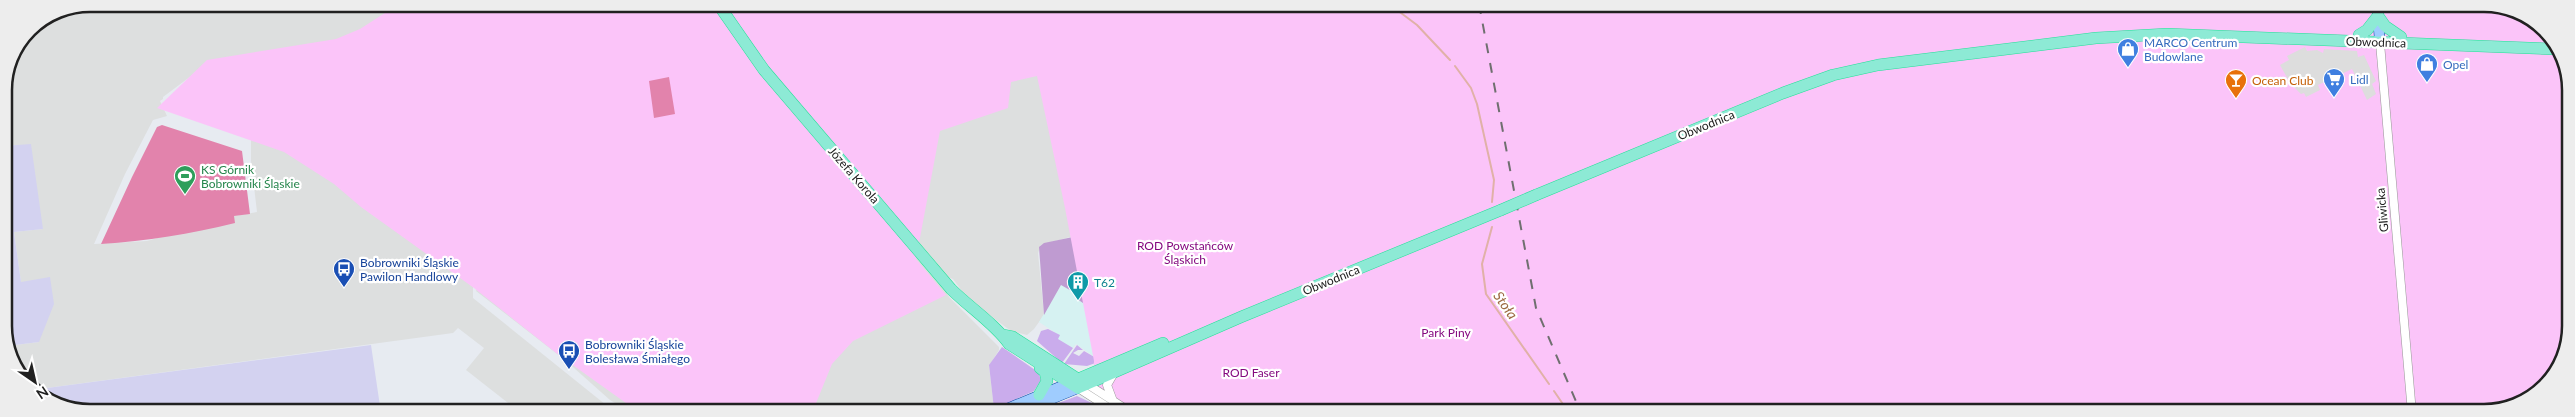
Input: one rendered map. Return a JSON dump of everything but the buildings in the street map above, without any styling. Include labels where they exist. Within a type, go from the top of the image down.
[{"type":"highway","name":"Józefa Korola","points":[[723,12],[758,63],[951,289],[974,312],[1003,335],[1009,344],[1036,362],[1078,384]]},
{"type":"highway","points":[[2359,35],[2367,30],[2377,12]]},
{"type":"highway","points":[[2379,12],[2392,33],[2401,37]]},
{"type":"highway","name":"Obwodnica","points":[[1078,384],[1114,373],[1240,317],[1783,93],[1833,75],[1895,63],[2096,38],[2277,32],[2359,35],[2380,39],[2401,37],[2547,45]]},
{"type":"highway","name":"Obwodnica","points":[[2197,34],[2380,39],[2550,49]]},
{"type":"highway","name":"Obwodnica","points":[[1078,384],[1173,339],[1240,317]]},
{"type":"highway","name":"Józefa Korola","points":[[1003,335],[1013,337],[1078,384]]},
{"type":"highway","points":[[1036,362],[1045,372],[1048,381],[1039,395]]},
{"type":"main road","name":"Gliwicka","points":[[2378,12],[2380,39]]},
{"type":"main road","name":"Obwodnica","points":[[1018,404],[1039,395],[1078,384]]},
{"type":"main road","name":"Obwodnica","points":[[1036,404],[1078,384]]},
{"type":"street","name":"Gliwicka","points":[[2380,39],[2411,404]]},
{"type":"street","points":[[1113,401],[1107,385],[1114,373]]},
{"type":"street","points":[[1078,384],[1118,404]]},
{"type":"street","points":[[1078,384],[1105,404]]},
{"type":"shaded area","points":[[91,12],[646,12],[736,45],[939,277],[949,297],[999,347],[989,366],[994,404],[616,404],[565,360],[476,291],[500,250],[345,41],[195,73],[163,97],[160,101],[167,116],[153,120],[125,174],[94,244],[147,241],[234,216],[257,212],[251,161],[251,131],[272,125],[473,286],[473,298],[605,404],[509,404],[466,370],[484,348],[458,328],[453,333],[44,388],[23,365],[15,345],[39,342],[21,282],[14,232],[43,229],[14,145],[12,145],[12,91],[18,61],[35,35],[61,18],[76,14]]},
{"type":"shaded area","points":[[1037,34],[1106,227],[1041,245],[1038,253],[1044,315],[1027,335],[1011,331],[962,291],[953,279],[943,275],[844,163]]},
{"type":"shaded area","points":[[2305,47],[2307,51],[2317,50],[2323,53],[2324,49],[2357,51],[2358,57],[2364,55],[2376,81],[2372,84],[2376,94],[2367,100],[2352,69],[2318,85],[2320,90],[2306,97],[2304,93],[2301,94],[2290,83],[2280,65],[2289,60],[2287,56]]},
{"type":"shaded area","points":[[669,77],[675,114],[654,118],[649,81]]},
{"type":"shaded area","name":"KS Górnik Bobrowniki Śląskie","points":[[162,125],[242,151],[250,214],[234,216],[235,223],[202,231],[152,239],[101,244],[157,127]]},
{"type":"shaded area","points":[[31,144],[43,229],[14,232],[21,282],[50,277],[54,304],[39,342],[15,345],[12,326],[12,145]]},
{"type":"shaded area","points":[[1097,232],[1094,300],[1083,303],[1077,299],[1075,293],[1061,285],[1044,315],[1039,247],[1044,243]]},
{"type":"shaded area","points":[[1061,285],[1094,300],[1096,358],[1076,344],[1073,348],[1057,339],[1059,335],[1039,322]]},
{"type":"shaded area","points":[[1048,329],[1060,335],[1058,339],[1073,348],[1062,363],[1037,341],[1041,331]]},
{"type":"shaded area","points":[[371,345],[380,404],[81,404],[61,399],[44,388]]},
{"type":"shaded area","points":[[1077,345],[1083,350],[1073,353],[1079,356],[1084,351],[1096,358],[1107,359],[1087,366],[1064,364]]},
{"type":"shaded area","points":[[1002,347],[1038,372],[1041,380],[1034,391],[1005,404],[993,404],[989,365]]},
{"type":"shaded area","points":[[1077,396],[1092,403],[1091,404],[1056,404]]},
{"type":"green space","points":[[387,12],[2494,13],[2519,21],[2540,35],[2554,56],[2561,76],[2562,336],[2554,361],[2536,385],[2514,399],[2484,404],[1124,404],[1093,383],[1094,361],[1065,208],[1037,76],[1011,82],[1008,108],[940,131],[916,259],[946,295],[853,341],[832,364],[816,404],[627,404],[560,356],[474,288],[361,207],[334,184],[284,152],[157,108],[207,60],[336,39],[360,29]]},
{"type":"waterway","name":"Stoła","points":[[1400,12],[1417,25],[1450,60]]},
{"type":"waterway","name":"Stoła","points":[[1455,66],[1471,88],[1477,104],[1494,180],[1492,202]]},
{"type":"waterway","name":"Stoła","points":[[1492,227],[1482,264],[1486,294],[1549,384]]},
{"type":"waterway","name":"Stoła","points":[[1554,391],[1563,404]]},
{"type":"railway","points":[[1480,12],[1536,308],[1577,404]]},
{"type":"place","name":"MARCO Centrum Budowlane","points":[[2128,68]]},
{"type":"place","name":"Opel","points":[[2427,83]]},
{"type":"place","name":"Lidl","points":[[2334,98]]},
{"type":"place","name":"Ocean Club","points":[[2236,99]]},
{"type":"place","name":"KS Górnik Bobrowniki Śląskie","points":[[185,195]]},
{"type":"place","name":"Bobrowniki Śląskie Pawilon Handlowy","points":[[344,288]]},
{"type":"place","name":"T62","points":[[1078,301]]},
{"type":"place","name":"Bobrowniki Śląskie Bolesława Śmiałego","points":[[569,370]]},
{"type":"park label","name":"ROD Powstańców Śląskich","points":[[1185,252]]},
{"type":"park label","name":"Park Piny","points":[[1446,332]]},
{"type":"park label","name":"ROD Faser","points":[[1251,372]]}]
